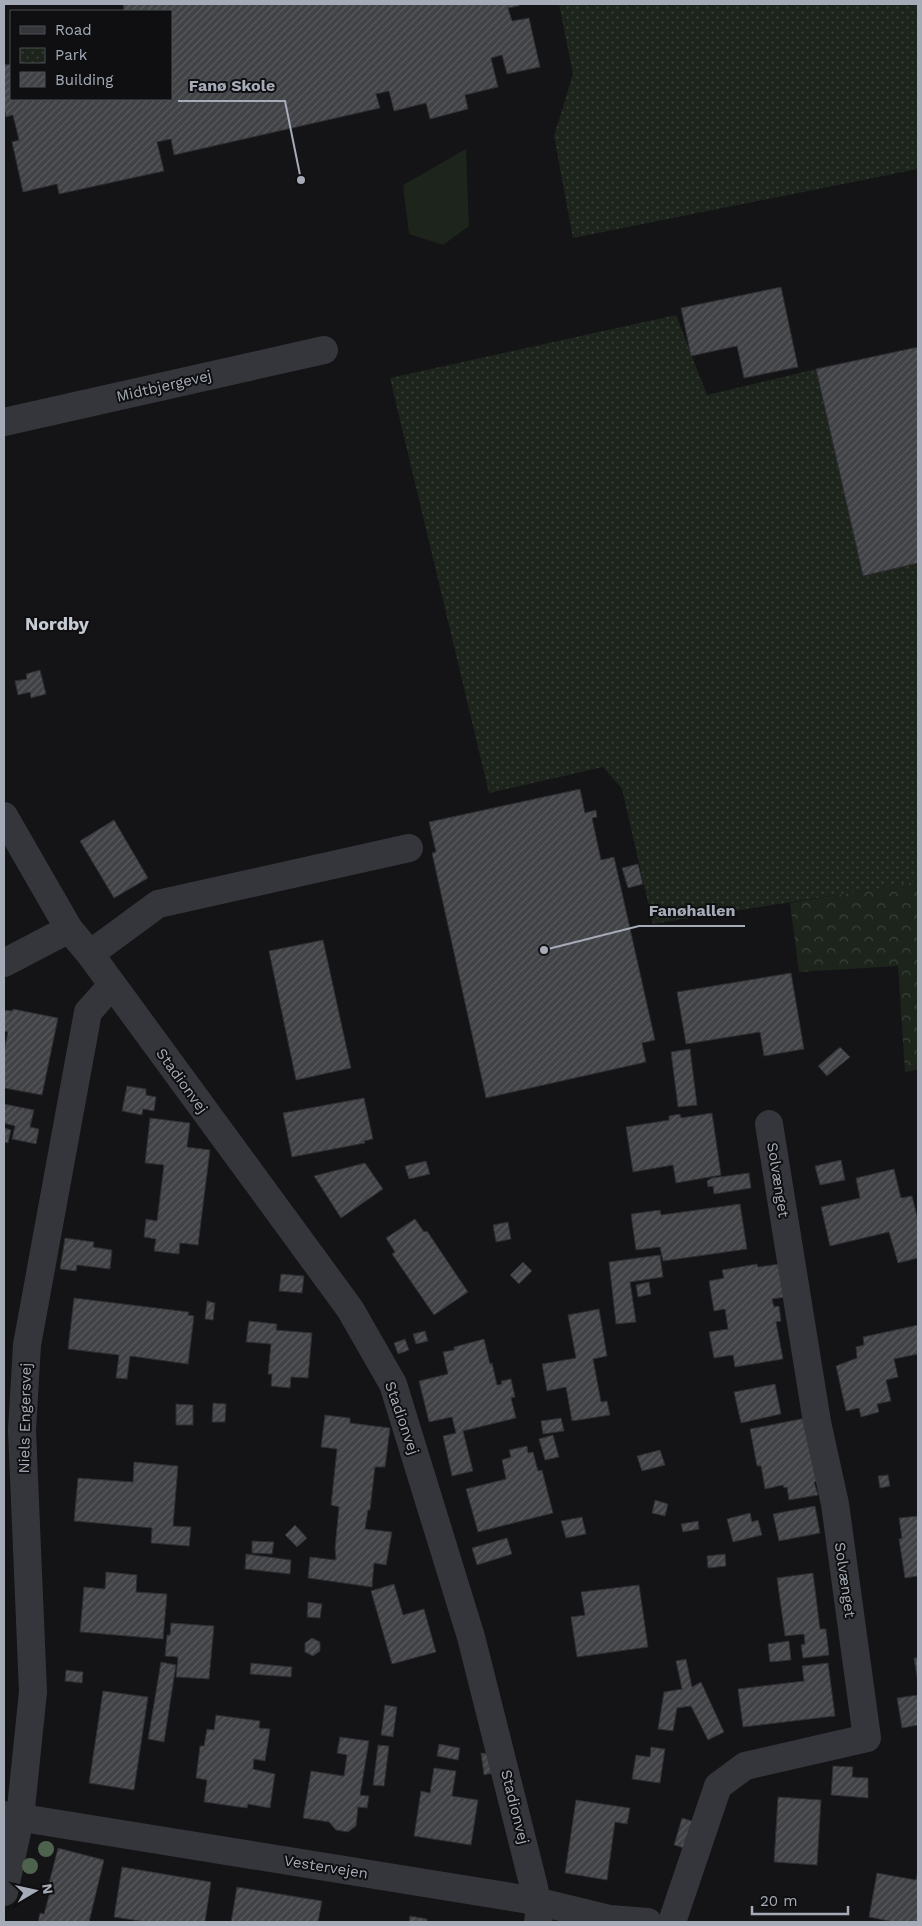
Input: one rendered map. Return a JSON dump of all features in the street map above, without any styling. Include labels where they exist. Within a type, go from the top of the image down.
[{"type":"street","name":"Midtbjergevej","points":[[4,422],[324,350]]},
{"type":"street","name":"Stadionvej","points":[[4,816],[69,929],[90,954],[350,1309],[393,1384],[471,1637],[508,1776],[537,1912]]},
{"type":"street","points":[[90,954],[158,904],[409,848]]},
{"type":"street","points":[[4,962],[69,929]]},
{"type":"street","name":"Niels Engersvej","points":[[4,1892],[12,1817],[33,1692],[22,1430],[27,1345],[88,1012],[112,986]]},
{"type":"street","name":"Solvænget","points":[[672,1922],[718,1786],[745,1766],[867,1738],[835,1504],[817,1422],[769,1124]]},
{"type":"street","name":"Vestervejen","points":[[12,1817],[537,1912],[648,1922]]},
{"type":"green space","points":[[559,4],[918,4],[918,169],[573,238],[554,136],[573,74]]},
{"type":"green space","points":[[466,149],[469,226],[443,245],[409,234],[403,185]]},
{"type":"green space","points":[[676,315],[707,395],[816,369],[863,576],[918,563],[918,881],[653,924],[622,789],[603,767],[489,793],[390,378]]},
{"type":"green space","points":[[918,881],[918,1070],[905,1072],[898,966],[799,972],[790,903]]},
{"type":"building","points":[[123,4],[519,4],[519,6],[508,8],[512,21],[529,18],[540,67],[507,74],[502,55],[491,58],[498,87],[465,95],[468,109],[430,119],[426,103],[394,111],[389,91],[376,94],[380,108],[174,155],[171,139],[157,142],[164,171],[59,194],[57,184],[23,192],[12,142],[19,140],[13,115],[6,117],[4,107],[4,65],[10,64],[10,100],[172,100],[172,10],[124,10]]},
{"type":"building","points":[[781,287],[798,367],[744,378],[737,346],[691,356],[681,308]]},
{"type":"building","points":[[918,347],[918,563],[863,576],[816,369]]},
{"type":"building","points":[[40,670],[46,694],[31,698],[30,692],[18,695],[15,681],[27,679],[26,674]]},
{"type":"building","points":[[580,789],[585,813],[596,810],[597,817],[592,818],[601,860],[614,857],[655,1040],[642,1043],[646,1062],[486,1098],[432,853],[436,852],[429,822]]},
{"type":"building","points":[[114,820],[148,878],[114,898],[80,841]]},
{"type":"building","points":[[638,864],[643,884],[628,888],[622,868]]},
{"type":"building","points":[[323,940],[351,1068],[296,1080],[269,951]]},
{"type":"building","points":[[791,973],[804,1049],[764,1056],[760,1032],[686,1044],[677,992]]},
{"type":"building","points":[[13,1009],[58,1018],[42,1095],[4,1088],[4,1050],[8,1032],[4,1031],[4,1010],[12,1011]]},
{"type":"building","points":[[840,1047],[850,1057],[827,1076],[818,1066]]},
{"type":"building","points":[[690,1049],[697,1105],[678,1107],[671,1052]]},
{"type":"building","points":[[127,1086],[146,1089],[146,1095],[156,1097],[154,1111],[143,1109],[142,1115],[122,1111]]},
{"type":"building","points":[[364,1098],[373,1139],[364,1141],[365,1143],[292,1157],[283,1113]]},
{"type":"building","points":[[4,1104],[34,1110],[30,1127],[39,1129],[36,1144],[12,1139],[15,1126],[4,1123]]},
{"type":"building","points":[[712,1113],[721,1175],[676,1183],[673,1165],[633,1172],[626,1127],[669,1120],[669,1116],[680,1114],[681,1118]]},
{"type":"building","points":[[150,1118],[190,1123],[187,1147],[210,1150],[198,1245],[180,1243],[179,1254],[154,1251],[156,1239],[144,1237],[146,1219],[157,1221],[164,1165],[145,1163]]},
{"type":"building","points":[[4,1128],[11,1130],[8,1143],[4,1142]]},
{"type":"building","points":[[841,1160],[845,1180],[820,1185],[815,1166]]},
{"type":"building","points":[[426,1161],[430,1174],[409,1179],[405,1166]]},
{"type":"building","points":[[365,1163],[383,1189],[341,1218],[314,1176]]},
{"type":"building","points":[[894,1169],[901,1198],[912,1196],[918,1220],[918,1258],[898,1263],[889,1232],[830,1246],[821,1207],[860,1198],[856,1178]]},
{"type":"building","points":[[749,1173],[751,1188],[714,1194],[713,1186],[708,1187],[707,1181],[712,1178]]},
{"type":"building","points":[[740,1204],[747,1249],[663,1261],[660,1247],[636,1250],[631,1214],[660,1210],[661,1215]]},
{"type":"building","points":[[415,1219],[424,1232],[427,1231],[468,1292],[434,1315],[392,1254],[395,1252],[386,1238]]},
{"type":"building","points":[[508,1222],[511,1239],[496,1242],[493,1225]]},
{"type":"building","points":[[65,1238],[94,1242],[93,1247],[112,1250],[110,1269],[77,1265],[76,1271],[60,1269]]},
{"type":"building","points":[[660,1255],[663,1277],[630,1282],[636,1322],[616,1324],[609,1262]]},
{"type":"building","points":[[523,1262],[532,1271],[519,1284],[510,1275]]},
{"type":"building","points":[[757,1264],[758,1267],[780,1264],[786,1297],[772,1299],[774,1307],[779,1306],[781,1321],[776,1322],[783,1359],[735,1367],[733,1355],[714,1358],[709,1332],[728,1329],[725,1309],[714,1311],[709,1281],[724,1278],[722,1270]]},
{"type":"building","points":[[281,1274],[304,1276],[302,1293],[279,1291]]},
{"type":"building","points":[[649,1282],[651,1294],[638,1297],[636,1285]]},
{"type":"building","points":[[74,1298],[189,1312],[188,1315],[194,1316],[188,1364],[130,1356],[127,1379],[116,1378],[119,1355],[68,1349]]},
{"type":"building","points":[[207,1301],[215,1303],[213,1320],[205,1319]]},
{"type":"building","points":[[599,1309],[607,1356],[593,1359],[601,1402],[607,1401],[610,1415],[572,1421],[566,1387],[547,1391],[542,1364],[576,1358],[568,1315]]},
{"type":"building","points":[[249,1321],[277,1324],[276,1330],[312,1333],[308,1378],[291,1377],[290,1388],[271,1386],[272,1374],[268,1374],[271,1344],[246,1342]]},
{"type":"building","points":[[918,1325],[918,1354],[894,1359],[898,1377],[886,1380],[891,1401],[877,1404],[879,1412],[861,1417],[859,1408],[846,1411],[836,1366],[857,1358],[856,1347],[864,1345],[863,1337]]},
{"type":"building","points":[[425,1331],[428,1341],[416,1344],[413,1334]]},
{"type":"building","points":[[405,1339],[409,1350],[398,1354],[394,1343]]},
{"type":"building","points":[[484,1339],[497,1385],[502,1384],[501,1381],[511,1379],[515,1397],[511,1398],[516,1418],[463,1431],[473,1471],[452,1476],[443,1436],[456,1433],[452,1417],[429,1422],[419,1381],[448,1374],[443,1352]]},
{"type":"building","points":[[775,1384],[781,1414],[741,1423],[734,1392]]},
{"type":"building","points":[[213,1403],[226,1404],[225,1422],[212,1422]]},
{"type":"building","points":[[176,1404],[193,1405],[193,1425],[176,1425]]},
{"type":"building","points":[[325,1415],[350,1418],[350,1423],[390,1428],[385,1467],[375,1467],[370,1510],[368,1510],[365,1529],[392,1532],[386,1565],[374,1563],[372,1587],[308,1578],[310,1557],[336,1560],[335,1548],[339,1507],[331,1505],[337,1449],[321,1447]]},
{"type":"building","points":[[561,1418],[564,1431],[543,1434],[541,1421]]},
{"type":"building","points":[[806,1418],[818,1481],[814,1482],[818,1495],[789,1500],[787,1487],[784,1488],[783,1485],[765,1489],[761,1466],[757,1466],[750,1429]]},
{"type":"building","points":[[553,1435],[559,1457],[545,1460],[539,1439]]},
{"type":"building","points":[[527,1446],[528,1453],[533,1452],[538,1471],[542,1470],[553,1513],[478,1532],[466,1489],[506,1479],[502,1460],[511,1457],[509,1450]]},
{"type":"building","points":[[660,1450],[665,1465],[642,1471],[637,1456]]},
{"type":"building","points":[[134,1462],[178,1466],[173,1526],[191,1527],[189,1546],[151,1543],[152,1528],[74,1521],[78,1478],[133,1482]]},
{"type":"building","points":[[888,1475],[890,1486],[880,1488],[878,1476]]},
{"type":"building","points":[[655,1500],[668,1504],[665,1516],[652,1513]]},
{"type":"building","points":[[815,1506],[820,1533],[779,1541],[773,1514]]},
{"type":"building","points":[[750,1513],[752,1522],[758,1520],[762,1535],[733,1542],[727,1519]]},
{"type":"building","points":[[918,1516],[918,1576],[905,1578],[899,1539],[902,1538],[899,1518]]},
{"type":"building","points":[[582,1517],[586,1534],[566,1538],[561,1521]]},
{"type":"building","points":[[698,1521],[699,1529],[683,1532],[681,1524]]},
{"type":"building","points":[[295,1525],[307,1538],[297,1547],[285,1535]]},
{"type":"building","points":[[507,1538],[512,1554],[477,1565],[472,1548]]},
{"type":"building","points":[[252,1541],[274,1542],[272,1554],[252,1553]]},
{"type":"building","points":[[246,1554],[291,1560],[290,1574],[245,1569]]},
{"type":"building","points":[[725,1554],[726,1566],[708,1568],[707,1556]]},
{"type":"building","points":[[106,1572],[137,1575],[136,1592],[167,1594],[163,1639],[80,1632],[84,1587],[105,1589]]},
{"type":"building","points":[[813,1573],[820,1629],[826,1629],[829,1655],[803,1658],[801,1645],[805,1644],[804,1634],[785,1636],[777,1578]]},
{"type":"building","points":[[394,1584],[403,1615],[424,1609],[436,1652],[392,1664],[371,1591]]},
{"type":"building","points":[[639,1585],[648,1647],[577,1657],[571,1617],[585,1615],[581,1592]]},
{"type":"building","points":[[308,1602],[322,1604],[320,1618],[307,1617]]},
{"type":"building","points":[[171,1623],[214,1626],[209,1679],[176,1677],[178,1657],[165,1656],[167,1635],[170,1635]]},
{"type":"building","points":[[312,1638],[320,1642],[320,1651],[313,1656],[305,1652],[305,1643]]},
{"type":"building","points":[[789,1641],[791,1660],[770,1662],[768,1644]]},
{"type":"building","points":[[914,1658],[918,1658],[918,1683]]},
{"type":"building","points":[[686,1659],[692,1687],[701,1682],[724,1732],[708,1740],[691,1706],[677,1708],[673,1731],[658,1729],[664,1692],[682,1689],[676,1661]]},
{"type":"building","points":[[161,1662],[176,1665],[164,1742],[148,1739]]},
{"type":"building","points":[[251,1663],[292,1667],[291,1677],[250,1674]]},
{"type":"building","points":[[828,1663],[835,1716],[743,1727],[738,1689],[804,1681],[802,1666]]},
{"type":"building","points":[[66,1670],[83,1672],[82,1683],[65,1681]]},
{"type":"building","points":[[103,1691],[148,1697],[134,1790],[89,1783]]},
{"type":"building","points":[[918,1695],[918,1725],[902,1728],[897,1698]]},
{"type":"building","points":[[385,1705],[397,1707],[393,1737],[381,1735]]},
{"type":"building","points":[[216,1715],[260,1721],[259,1728],[270,1729],[265,1761],[254,1759],[253,1769],[275,1774],[270,1808],[248,1804],[247,1808],[204,1802],[207,1780],[196,1778],[200,1746],[204,1746],[207,1729],[214,1730]]},
{"type":"building","points":[[340,1737],[369,1741],[360,1795],[369,1796],[367,1808],[358,1807],[356,1826],[348,1832],[336,1830],[329,1822],[303,1818],[311,1771],[344,1776],[347,1755],[337,1753]]},
{"type":"building","points":[[439,1744],[460,1748],[458,1760],[437,1756]]},
{"type":"building","points":[[378,1745],[389,1746],[384,1786],[373,1785]]},
{"type":"building","points":[[651,1747],[665,1749],[660,1783],[632,1779],[636,1755],[650,1757]]},
{"type":"building","points":[[481,1753],[494,1754],[497,1772],[484,1775]]},
{"type":"building","points":[[833,1766],[853,1767],[852,1777],[868,1778],[868,1798],[831,1795]]},
{"type":"building","points":[[434,1768],[456,1771],[452,1796],[478,1800],[471,1845],[414,1836],[421,1791],[430,1793]]},
{"type":"building","points":[[778,1797],[821,1800],[817,1865],[774,1862]]},
{"type":"building","points":[[576,1800],[630,1808],[627,1824],[615,1822],[607,1880],[565,1873]]},
{"type":"building","points":[[682,1818],[699,1823],[691,1850],[674,1845]]},
{"type":"building","points":[[58,1848],[104,1860],[89,1922],[38,1922],[40,1913],[44,1914],[50,1892],[47,1891]]},
{"type":"building","points":[[122,1867],[211,1882],[205,1922],[147,1922],[114,1917]]},
{"type":"building","points":[[918,1870],[918,1922],[894,1922],[869,1917],[877,1873],[916,1880]]},
{"type":"building","points":[[237,1887],[322,1901],[318,1922],[231,1922]]},
{"type":"building","points":[[410,1916],[427,1919],[427,1922],[409,1922]]},
{"type":"place","name":"Fanø Skole","points":[[301,180]]},
{"type":"place","name":"Fanøhallen","points":[[544,950]]},
{"type":"district","name":"Nordby","points":[[57,623]]}]
